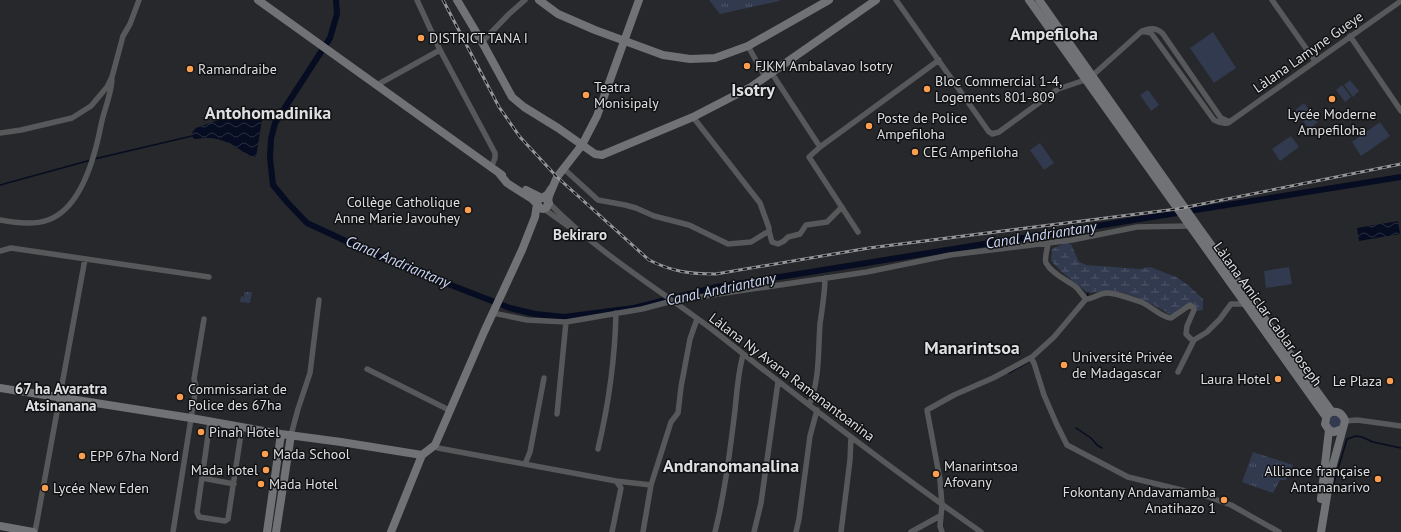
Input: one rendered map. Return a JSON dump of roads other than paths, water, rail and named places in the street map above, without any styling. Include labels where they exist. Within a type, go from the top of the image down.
[{"type":"street","points":[[0,220],[32,223],[49,220],[66,208],[75,199],[89,168],[95,150],[123,36],[130,24],[140,0]]},
{"type":"street","points":[[258,0],[495,170],[507,183],[543,204]]},
{"type":"street","points":[[418,0],[440,50],[495,153],[495,170]]},
{"type":"street","points":[[457,0],[482,42],[512,98],[595,154],[602,155],[693,117],[751,87],[876,0]]},
{"type":"street","points":[[482,42],[525,0]]},
{"type":"street","points":[[539,0],[560,15],[596,30],[663,55],[690,59],[715,58],[748,46],[829,0]]},
{"type":"street","points":[[391,532],[422,455],[434,445],[522,250],[535,217],[548,194],[552,190],[557,177],[582,145],[597,116],[639,0]]},
{"type":"street","points":[[896,0],[989,132],[992,134],[999,132],[1058,89],[1089,78],[1142,31],[1153,28],[1159,30],[1163,34],[1221,118],[1229,122]]},
{"type":"street","points":[[1028,0],[1089,78]]},
{"type":"street","points":[[1039,0],[1089,78],[1181,208]]},
{"type":"street","points":[[1272,0],[1316,61]]},
{"type":"street","name":"Làlana Lamyne Gueye","points":[[1229,122],[1401,1]]},
{"type":"street","points":[[1142,31],[1151,33],[1214,120],[1218,123],[1224,124],[1229,122]]},
{"type":"street","points":[[1350,36],[1401,111]]},
{"type":"street","points":[[748,46],[820,147]]},
{"type":"street","points":[[377,85],[440,50]]},
{"type":"street","points":[[858,232],[809,157],[820,147],[939,60]]},
{"type":"street","points":[[0,133],[28,129],[72,118],[91,106],[107,86],[112,77]]},
{"type":"street","points":[[693,117],[760,203],[769,228],[768,231],[772,242],[778,244],[788,237],[800,234],[806,226],[827,222],[842,207]]},
{"type":"street","points":[[563,168],[598,200],[636,208],[654,216],[689,225],[728,244],[751,242],[768,231]]},
{"type":"street","name":"Làlana Ny Avana Ramanantoanina","points":[[543,204],[548,213],[589,240],[697,319],[851,437],[942,505],[981,532]]},
{"type":"street","name":"Làlana Amiclar Cablar Joseph","points":[[1181,208],[1189,226],[1244,304],[1329,414]]},
{"type":"street","name":"Làlana Amiclar Cablar Joseph","points":[[1181,208],[1199,228],[1329,414]]},
{"type":"street","points":[[493,313],[527,320],[566,322],[642,309],[672,301],[867,272],[950,255],[1072,240],[1137,227],[1189,226]]},
{"type":"street","points":[[1048,242],[1046,263],[1052,270],[1077,288],[1088,299]]},
{"type":"street","points":[[0,252],[11,248],[209,277]]},
{"type":"street","points":[[0,526],[34,532],[85,259]]},
{"type":"street","points":[[809,405],[815,384],[826,278]]},
{"type":"street","points":[[942,532],[940,526],[942,505],[940,480],[927,410],[954,395],[993,380],[1032,360],[1088,299],[1094,296],[1107,293],[1120,296],[1150,306],[1167,318],[1171,318],[1190,305],[1194,308],[1194,310],[1187,326],[1186,334],[1194,340]]},
{"type":"street","points":[[276,532],[291,435],[310,373],[319,300]]},
{"type":"street","points":[[1178,372],[1194,340],[1207,332],[1231,304],[1244,304]]},
{"type":"street","points":[[598,449],[604,424],[616,333],[616,313]]},
{"type":"street","points":[[173,532],[196,387],[194,379],[204,319]]},
{"type":"street","points":[[643,532],[651,485],[671,422],[678,413],[681,387],[690,339],[697,319]]},
{"type":"street","points":[[557,414],[566,322]]},
{"type":"street","points":[[715,532],[721,507],[728,462],[738,371],[743,355]]},
{"type":"street","points":[[1032,360],[1044,395],[1067,445],[1128,477],[1202,495],[1231,505],[1280,532]]},
{"type":"street","points":[[367,369],[449,410]]},
{"type":"street","points":[[526,464],[530,452],[544,378]]},
{"type":"street","points":[[754,532],[761,503],[778,382]]},
{"type":"street","points":[[0,388],[191,418],[281,434],[422,455]]},
{"type":"street","points":[[952,403],[954,395]]},
{"type":"street","points":[[796,532],[799,520],[810,436],[817,410]]},
{"type":"street","points":[[1321,532],[1330,479],[1343,425],[1344,417],[1336,412],[1329,414],[1325,424],[1329,430],[1334,432],[1343,425],[1358,420],[1401,426]]},
{"type":"street","points":[[210,422],[197,512],[199,517],[228,520],[242,427]]},
{"type":"street","points":[[1315,532],[1323,484],[1329,430]]},
{"type":"street","points":[[267,532],[281,434]]},
{"type":"street","points":[[841,532],[850,460],[851,437]]},
{"type":"street","points":[[434,445],[438,448],[616,481],[651,485]]},
{"type":"street","points":[[202,478],[234,484]]},
{"type":"street","points":[[612,532],[621,488],[616,481]]},
{"type":"street","points":[[911,532],[940,516]]},
{"type":"water","points":[[253,108],[262,111],[263,114],[256,157],[219,139],[194,139],[192,136],[193,131],[196,128]]},
{"type":"water","points":[[1398,221],[1400,234],[1359,241],[1357,228]]},
{"type":"waterway","name":"Canal Andriantany","points":[[336,0],[337,14],[330,38],[275,123],[271,139],[270,158],[273,185],[307,223],[389,261],[510,308],[535,314],[564,317],[634,308],[717,287],[1401,177]]},
{"type":"waterway","points":[[94,159],[192,136]]},
{"type":"waterway","points":[[0,185],[91,160]]},
{"type":"waterway","points":[[1087,298],[1088,293]]},
{"type":"waterway","points":[[1009,373],[1030,361]]},
{"type":"waterway","points":[[1076,428],[1091,438],[1102,448]]},
{"type":"waterway","points":[[1332,489],[1347,439],[1356,436],[1373,442],[1401,448]]},
{"type":"railway","points":[[443,0],[499,107],[520,137],[557,177],[649,260],[682,272],[716,274],[869,248],[1177,209],[1401,164]]},
{"type":"place","name":"DISTRICT TANA I","points":[[421,38]]},
{"type":"place","name":"FJKM Ambalavao Isotry","points":[[747,66]]},
{"type":"place","name":"Ramandraibe","points":[[190,69]]},
{"type":"place","name":"Bloc Commercial 1-4, Logements 801-809","points":[[927,89]]},
{"type":"place","name":"Teatra Monisipaly","points":[[586,95]]},
{"type":"place","name":"Lycée Moderne Ampefiloha","points":[[1332,99]]},
{"type":"place","name":"Poste de Police Ampefiloha","points":[[869,126]]},
{"type":"place","name":"CEG Ampefiloha","points":[[915,152]]},
{"type":"place","name":"Collège Catholique Anne Marie Javouhey","points":[[468,210]]},
{"type":"place","name":"Université Privée de Madagascar","points":[[1064,365]]},
{"type":"place","name":"Laura Hotel","points":[[1278,379]]},
{"type":"place","name":"Le Plaza","points":[[1390,381]]},
{"type":"place","name":"Commissariat de Police des 67ha","points":[[180,397]]},
{"type":"place","name":"Pinah Hotel","points":[[201,432]]},
{"type":"place","name":"Mada School","points":[[265,454]]},
{"type":"place","name":"EPP 67ha Nord","points":[[82,456]]},
{"type":"place","name":"Mada hotel","points":[[266,470]]},
{"type":"place","name":"Manarintsoa Afovany","points":[[936,474]]},
{"type":"place","name":"Alliance française Antananarivo","points":[[1378,479]]},
{"type":"place","name":"Mada Hotel","points":[[261,484]]},
{"type":"place","name":"Lycée New Eden","points":[[45,488]]},
{"type":"place","name":"Fokontany Andavamamba Anatihazo 1","points":[[1224,500]]},
{"type":"district","name":"Ampefiloha","points":[[1054,34]]},
{"type":"district","name":"Isotry","points":[[753,90]]},
{"type":"district","name":"Antohomadinika","points":[[268,113]]},
{"type":"district","name":"Bekiraro","points":[[580,235]]},
{"type":"district","name":"Manarintsoa","points":[[972,348]]},
{"type":"district","name":"67 ha Avaratra Atsinanana","points":[[61,398]]},
{"type":"district","name":"Andranomanalina","points":[[731,466]]}]
